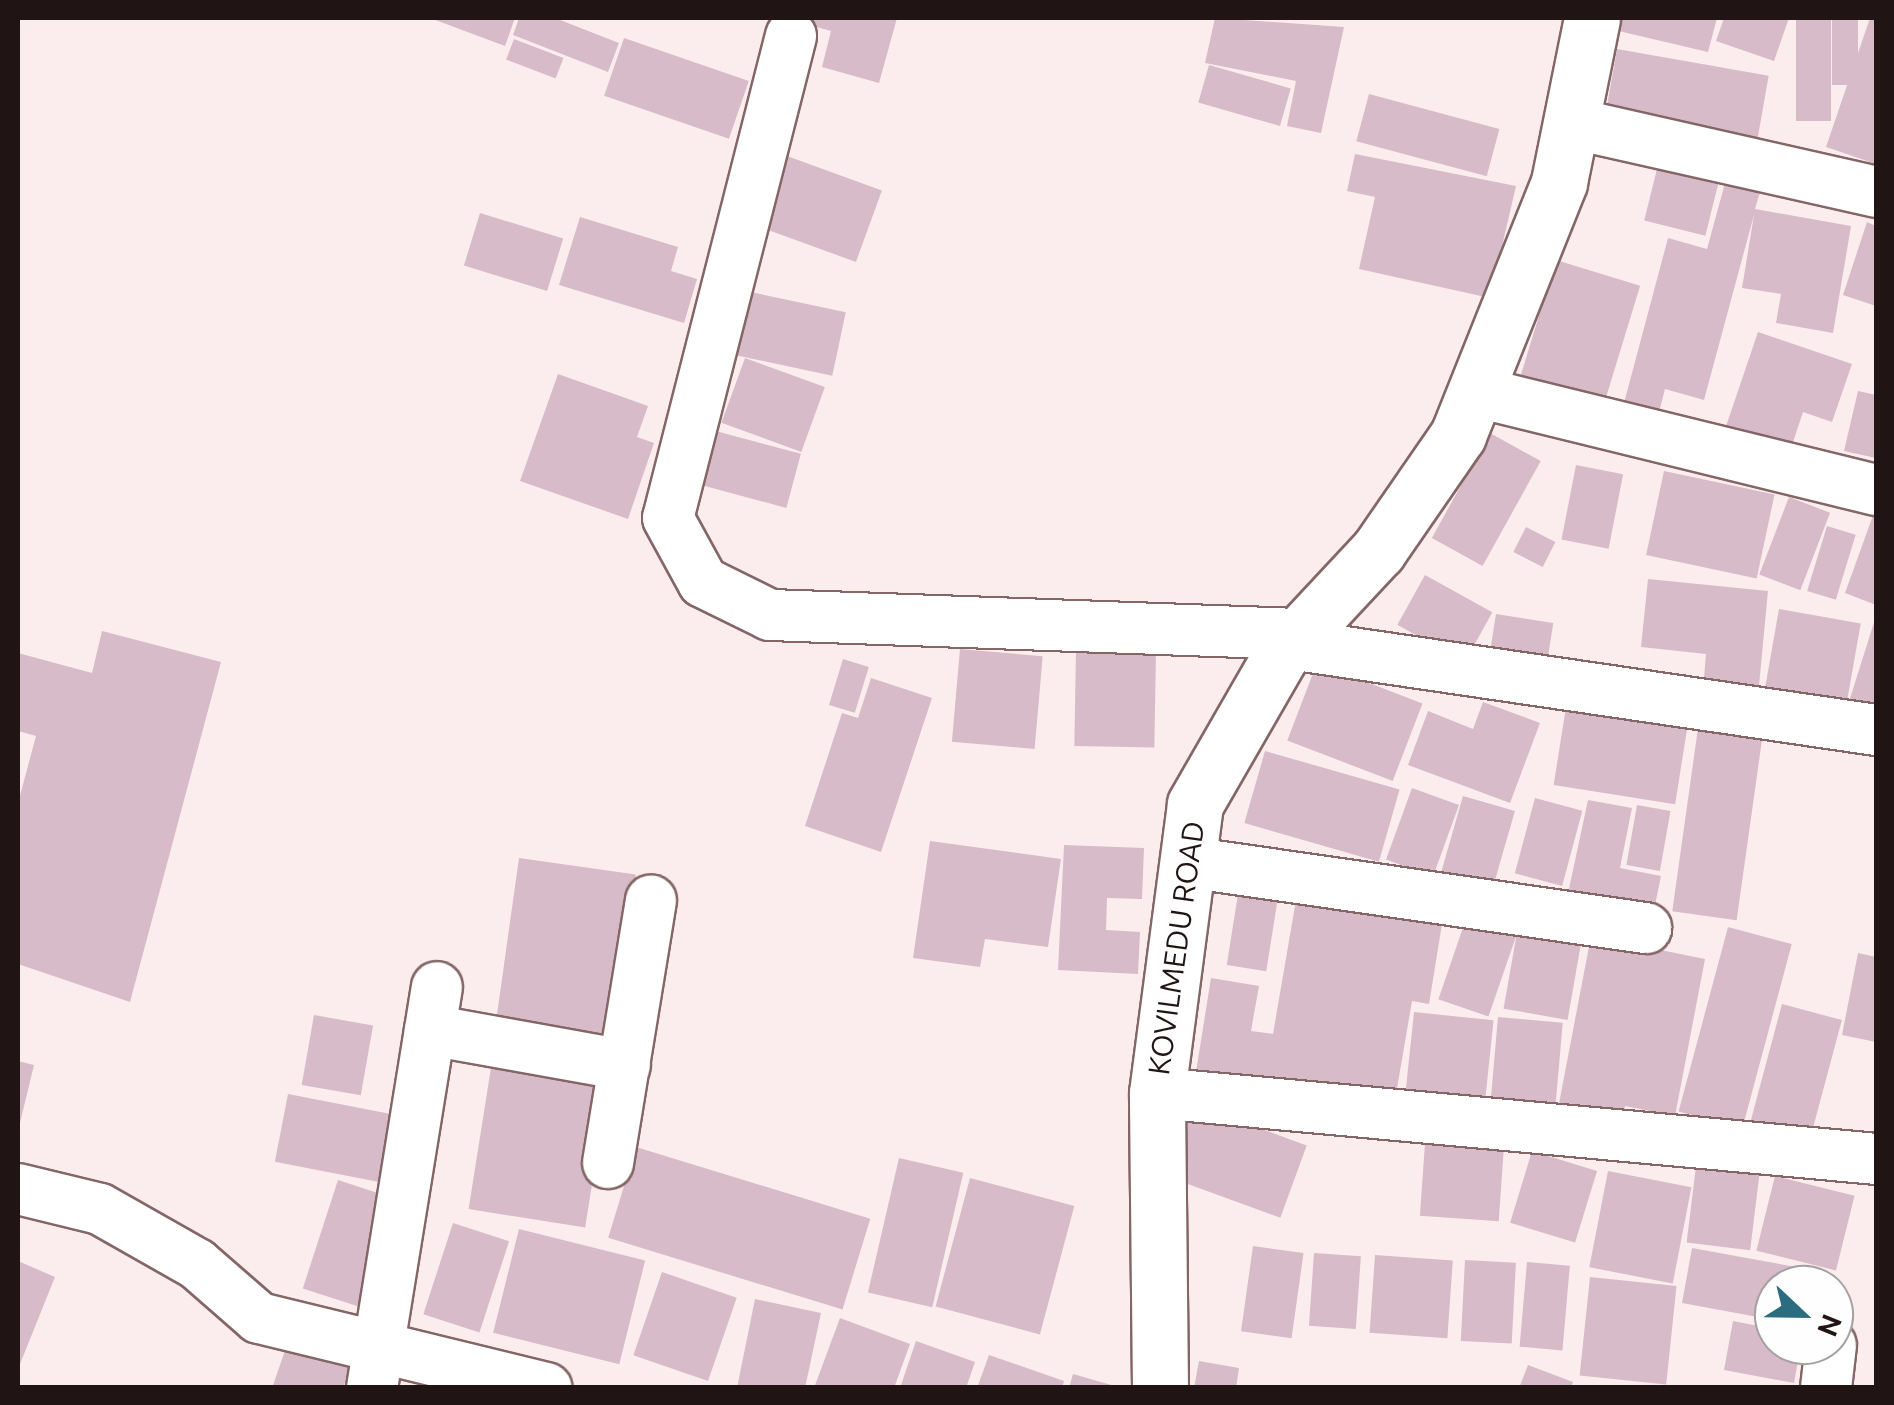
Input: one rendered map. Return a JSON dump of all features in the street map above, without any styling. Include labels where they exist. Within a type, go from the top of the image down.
[{"type":"street","name":"KOVILMEDU ROAD","points":[[1160,1388],[1157,1094],[1195,804],[1294,639],[1378,551],[1476,392],[1559,182],[1592,18]]},
{"type":"street","points":[[791,36],[668,518],[704,582],[770,615],[1294,639],[1876,730]]},
{"type":"street","points":[[1571,123],[1876,192]]},
{"type":"street","points":[[1476,392],[1876,490]]},
{"type":"street","points":[[1188,862],[1646,928]]},
{"type":"street","points":[[608,1163],[651,900]]},
{"type":"street","points":[[376,1367],[434,1008],[625,1066]]},
{"type":"street","points":[[1157,1094],[1876,1159]]},
{"type":"street","points":[[18,1189],[100,1208],[197,1264],[259,1318],[376,1367],[548,1388]]},
{"type":"building","points":[[430,18],[515,18],[505,46]]},
{"type":"building","points":[[519,18],[555,18],[619,43],[608,72],[513,35]]},
{"type":"building","points":[[815,18],[897,18],[879,83],[822,67],[831,31],[813,26]]},
{"type":"building","points":[[1215,18],[1344,27],[1321,133],[1287,126],[1296,81],[1205,63]]},
{"type":"building","points":[[1613,18],[1717,18],[1708,52],[1610,29]]},
{"type":"building","points":[[1724,18],[1789,18],[1774,61],[1716,41]]},
{"type":"building","points":[[1796,18],[1831,18],[1831,121],[1796,121]]},
{"type":"building","points":[[1832,18],[1858,18],[1858,85],[1832,85]]},
{"type":"building","points":[[1870,18],[1876,18],[1876,164],[1826,147]]},
{"type":"building","points":[[624,38],[749,81],[729,139],[604,96]]},
{"type":"building","points":[[514,39],[563,58],[556,79],[506,60]]},
{"type":"building","points":[[1617,49],[1769,76],[1757,145],[1605,118]]},
{"type":"building","points":[[1209,65],[1291,88],[1280,126],[1198,102]]},
{"type":"building","points":[[1369,94],[1499,129],[1487,176],[1356,141]]},
{"type":"building","points":[[1355,154],[1516,186],[1490,298],[1359,269],[1375,197],[1347,191]]},
{"type":"building","points":[[787,156],[882,191],[856,262],[761,227]]},
{"type":"building","points":[[1657,169],[1718,184],[1705,236],[1644,220]]},
{"type":"building","points":[[1725,183],[1760,192],[1755,209],[1851,226],[1833,333],[1776,323],[1781,294],[1742,288],[1754,215],[1704,400],[1665,389],[1655,428],[1620,418],[1668,238],[1707,249]]},
{"type":"building","points":[[480,213],[563,238],[547,291],[464,266]]},
{"type":"building","points":[[580,217],[678,247],[671,271],[697,279],[684,323],[559,285]]},
{"type":"building","points":[[1867,222],[1876,226],[1876,306],[1843,295]]},
{"type":"building","points":[[1556,260],[1640,286],[1601,415],[1517,389]]},
{"type":"building","points":[[746,291],[846,312],[832,376],[732,355]]},
{"type":"building","points":[[1758,332],[1852,364],[1832,422],[1803,412],[1787,460],[1722,438]]},
{"type":"building","points":[[745,358],[825,387],[801,452],[721,423]]},
{"type":"building","points":[[558,374],[648,406],[637,437],[654,443],[628,519],[520,481]]},
{"type":"building","points":[[1858,391],[1876,395],[1876,458],[1844,451]]},
{"type":"building","points":[[712,430],[801,454],[786,508],[698,484]]},
{"type":"building","points":[[1490,433],[1541,461],[1483,566],[1432,538]]},
{"type":"building","points":[[1576,465],[1623,474],[1609,549],[1561,540]]},
{"type":"building","points":[[1664,471],[1775,494],[1757,579],[1646,555]]},
{"type":"building","points":[[1789,497],[1830,513],[1800,590],[1759,574]]},
{"type":"building","points":[[1876,507],[1876,605],[1845,593]]},
{"type":"building","points":[[1827,526],[1856,535],[1836,600],[1807,591]]},
{"type":"building","points":[[1526,527],[1555,542],[1543,567],[1513,552]]},
{"type":"building","points":[[1425,575],[1492,612],[1465,662],[1397,625]]},
{"type":"building","points":[[1648,579],[1768,591],[1758,696],[1703,690],[1706,654],[1641,647]]},
{"type":"building","points":[[1779,609],[1861,623],[1845,713],[1763,699]]},
{"type":"building","points":[[1496,614],[1553,623],[1545,672],[1488,663]]},
{"type":"building","points":[[1876,616],[1876,717],[1847,708]]},
{"type":"building","points":[[102,631],[221,662],[130,1002],[18,964],[18,803],[36,736],[18,731],[18,653],[92,673]]},
{"type":"building","points":[[960,649],[1043,656],[1035,749],[952,742]]},
{"type":"building","points":[[1076,650],[1156,651],[1154,747],[1074,746]]},
{"type":"building","points":[[843,659],[869,667],[855,713],[829,705]]},
{"type":"building","points":[[1317,663],[1422,703],[1393,781],[1287,740]]},
{"type":"building","points":[[871,678],[932,698],[881,852],[805,826],[842,713],[858,718]]},
{"type":"building","points":[[1483,702],[1540,723],[1510,803],[1408,765],[1428,711],[1473,729]]},
{"type":"building","points":[[1566,707],[1687,726],[1675,804],[1554,785]]},
{"type":"building","points":[[1698,728],[1762,737],[1737,920],[1672,911]]},
{"type":"building","points":[[1265,751],[1400,790],[1379,862],[1244,823]]},
{"type":"building","points":[[1412,788],[1459,805],[1433,877],[1386,859]]},
{"type":"building","points":[[1463,796],[1515,811],[1493,886],[1442,871]]},
{"type":"building","points":[[1535,798],[1582,811],[1562,886],[1515,873]]},
{"type":"building","points":[[1588,800],[1632,808],[1620,868],[1661,876],[1653,915],[1567,898]]},
{"type":"building","points":[[1637,805],[1670,811],[1660,871],[1626,865]]},
{"type":"building","points":[[930,841],[1061,859],[1048,947],[985,939],[980,967],[913,958]]},
{"type":"building","points":[[1064,845],[1144,848],[1142,899],[1107,898],[1106,930],[1140,932],[1138,974],[1058,970]]},
{"type":"building","points":[[519,858],[636,874],[611,1051],[494,1034]]},
{"type":"building","points":[[1238,894],[1278,900],[1266,971],[1227,965]]},
{"type":"building","points":[[1296,900],[1442,924],[1429,1004],[1412,1001],[1394,1106],[1196,1072],[1211,978],[1259,986],[1251,1031],[1273,1034]]},
{"type":"building","points":[[1467,916],[1517,933],[1488,1016],[1438,999]]},
{"type":"building","points":[[1519,921],[1583,932],[1568,1020],[1504,1009]]},
{"type":"building","points":[[1728,927],[1792,944],[1742,1129],[1679,1111]]},
{"type":"building","points":[[1591,936],[1705,959],[1675,1116],[1625,1106],[1622,1126],[1557,1114]]},
{"type":"building","points":[[1858,953],[1876,957],[1876,1042],[1842,1035]]},
{"type":"building","points":[[1782,1004],[1842,1020],[1809,1144],[1749,1128]]},
{"type":"building","points":[[1414,1012],[1494,1020],[1483,1119],[1404,1110]]},
{"type":"building","points":[[314,1015],[373,1025],[361,1095],[302,1085]]},
{"type":"building","points":[[1498,1017],[1563,1023],[1555,1114],[1490,1109]]},
{"type":"building","points":[[493,1055],[610,1073],[585,1228],[469,1209]]},
{"type":"building","points":[[18,1061],[34,1065],[19,1127],[18,1126]]},
{"type":"building","points":[[288,1094],[400,1116],[387,1183],[275,1162]]},
{"type":"building","points":[[1193,1104],[1307,1145],[1280,1218],[1167,1176]]},
{"type":"building","points":[[1425,1143],[1504,1149],[1499,1221],[1420,1216]]},
{"type":"building","points":[[636,1147],[870,1219],[843,1309],[608,1238]]},
{"type":"building","points":[[1532,1151],[1597,1171],[1575,1243],[1510,1223]]},
{"type":"building","points":[[899,1158],[963,1173],[932,1307],[868,1292]]},
{"type":"building","points":[[1696,1166],[1760,1174],[1750,1250],[1687,1242]]},
{"type":"building","points":[[1608,1171],[1691,1187],[1673,1283],[1589,1267]]},
{"type":"building","points":[[1775,1176],[1855,1196],[1837,1265],[1814,1265],[1756,1251]]},
{"type":"building","points":[[970,1178],[1074,1206],[1040,1334],[936,1306]]},
{"type":"building","points":[[338,1180],[397,1199],[362,1308],[303,1288]]},
{"type":"building","points":[[453,1223],[509,1241],[479,1333],[423,1314]]},
{"type":"building","points":[[519,1229],[645,1260],[619,1364],[493,1333]]},
{"type":"building","points":[[1253,1246],[1304,1253],[1292,1338],[1241,1331]]},
{"type":"building","points":[[1692,1248],[1785,1265],[1754,1265],[1754,1316],[1682,1303]]},
{"type":"building","points":[[1314,1253],[1361,1256],[1356,1329],[1309,1326]]},
{"type":"building","points":[[1375,1255],[1453,1260],[1447,1338],[1370,1333]]},
{"type":"building","points":[[1465,1260],[1516,1263],[1512,1344],[1461,1341]]},
{"type":"building","points":[[18,1261],[55,1277],[18,1369]]},
{"type":"building","points":[[1527,1262],[1570,1266],[1562,1350],[1520,1347]]},
{"type":"building","points":[[662,1272],[737,1298],[708,1381],[633,1355]]},
{"type":"building","points":[[1590,1277],[1677,1286],[1666,1385],[1580,1375]]},
{"type":"building","points":[[755,1299],[821,1313],[805,1388],[737,1388]]},
{"type":"building","points":[[840,1318],[910,1344],[894,1388],[814,1388]]},
{"type":"building","points":[[1733,1321],[1754,1325],[1754,1365],[1797,1365],[1794,1383],[1724,1370]]},
{"type":"building","points":[[916,1341],[975,1362],[966,1388],[900,1388]]},
{"type":"building","points":[[288,1342],[351,1365],[343,1388],[272,1388]]},
{"type":"building","points":[[989,1355],[1064,1381],[1062,1388],[977,1388]]},
{"type":"building","points":[[1199,1361],[1239,1368],[1236,1388],[1194,1388]]},
{"type":"building","points":[[1528,1365],[1573,1382],[1571,1388],[1519,1388]]},
{"type":"building","points":[[1073,1374],[1115,1386],[1115,1388],[1069,1388]]}]
